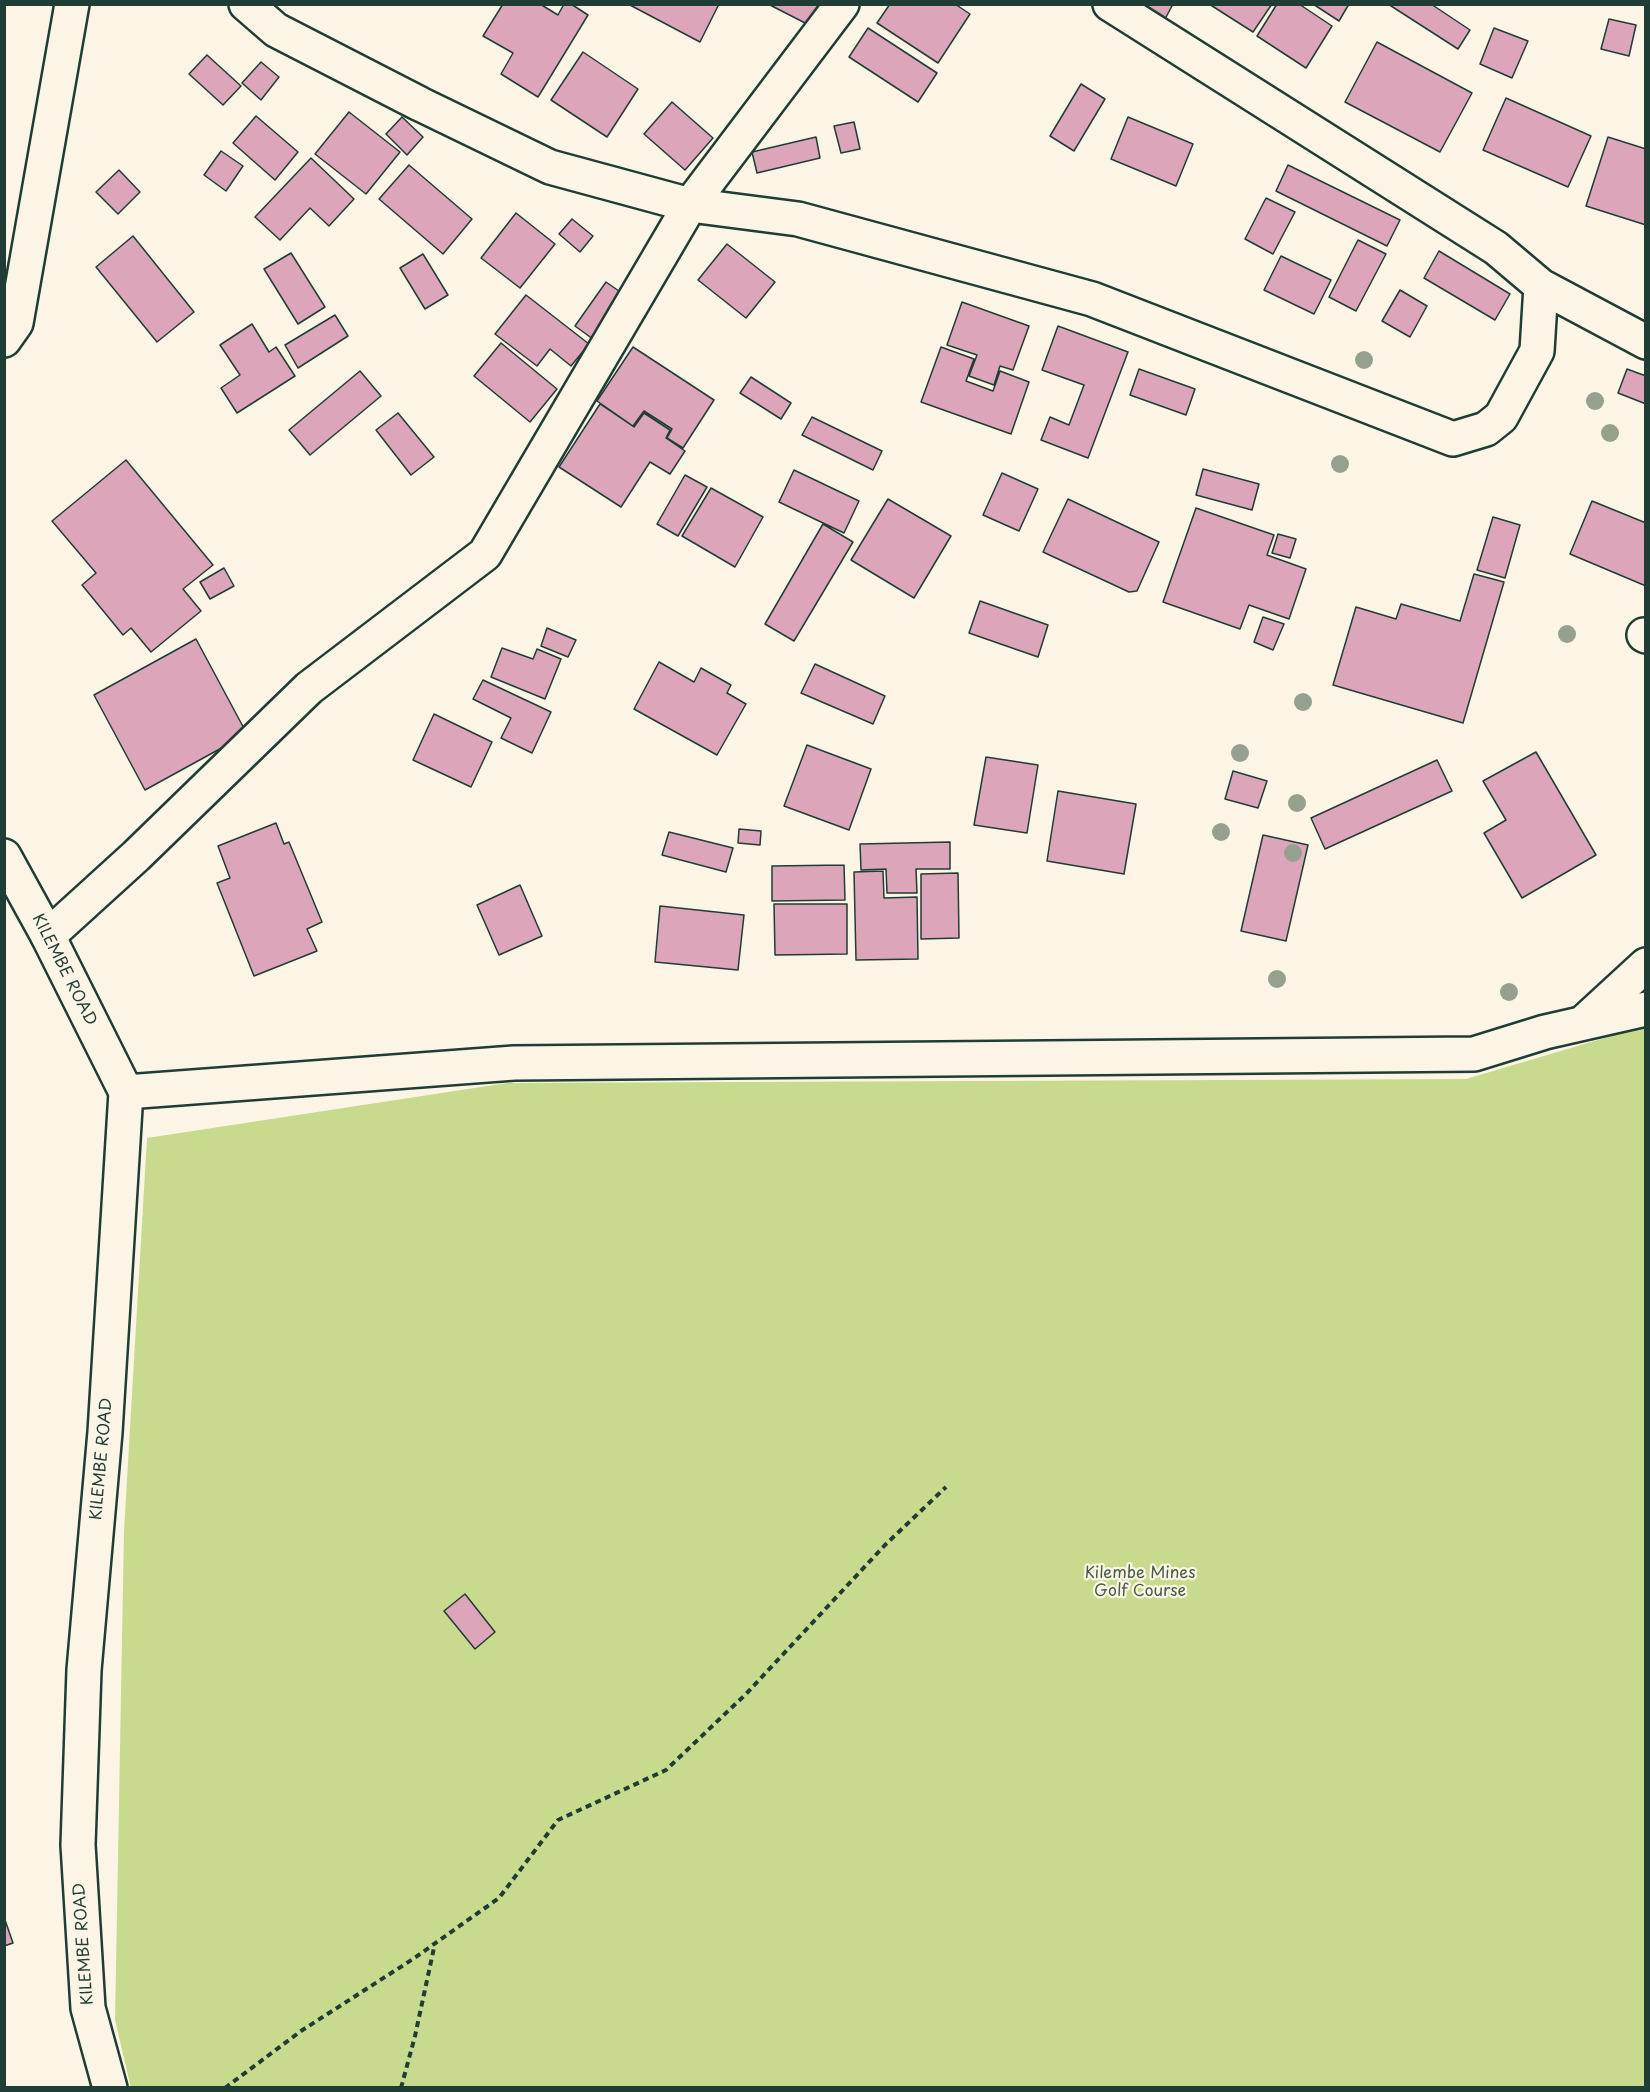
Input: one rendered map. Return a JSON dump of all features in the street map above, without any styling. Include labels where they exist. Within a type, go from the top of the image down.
[{"type":"street","points":[[4,340],[16,323],[72,4]]},
{"type":"street","points":[[246,4],[276,30],[550,167],[690,205],[798,219],[1092,299],[1453,439],[1486,429],[1502,417],[1518,389],[1537,351],[1540,286]]},
{"type":"street","points":[[48,936],[136,856],[309,688],[485,554],[690,205],[842,4]]},
{"type":"street","points":[[1110,4],[1496,248],[1540,286],[1646,342]]},
{"type":"street","name":"KILEMBE ROAD","points":[[4,856],[48,936],[126,1092],[105,1431],[84,1670],[78,1845],[88,2008],[110,2088]]},
{"type":"street","points":[[1580,1026],[1646,965]]},
{"type":"street","points":[[126,1092],[514,1062],[1474,1054],[1545,1032],[1580,1026],[1646,1009]]},
{"type":"path","points":[[225,2088],[301,2031],[499,1898],[558,1820],[666,1770],[746,1694],[885,1545],[946,1487]]},
{"type":"path","points":[[401,2088],[435,1943]]},
{"type":"green space","name":"Kilembe Mines Golf Course","points":[[1645,1026],[1645,2087],[131,2088],[115,2020],[124,1531],[147,1138],[507,1083],[1466,1079]]},
{"type":"building","points":[[503,4],[540,4],[558,15],[564,4],[571,4],[588,15],[538,97],[501,74],[513,53],[483,36]]},
{"type":"building","points":[[628,4],[719,4],[700,42]]},
{"type":"building","points":[[768,4],[819,4],[809,25]]},
{"type":"building","points":[[890,4],[955,4],[970,14],[938,63],[877,23]]},
{"type":"building","points":[[1135,4],[1173,4],[1164,21]]},
{"type":"building","points":[[1209,4],[1272,4],[1253,32]]},
{"type":"building","points":[[1277,4],[1299,4],[1332,26],[1306,68],[1257,36]]},
{"type":"building","points":[[1313,4],[1349,4],[1339,21]]},
{"type":"building","points":[[1388,4],[1431,4],[1470,30],[1458,49]]},
{"type":"building","points":[[1609,19],[1636,25],[1629,56],[1601,49]]},
{"type":"building","points":[[868,28],[937,73],[918,102],[849,57]]},
{"type":"building","points":[[1494,28],[1528,41],[1512,78],[1480,64]]},
{"type":"building","points":[[1377,42],[1472,93],[1440,152],[1345,102]]},
{"type":"building","points":[[583,52],[638,89],[607,137],[551,100]]},
{"type":"building","points":[[207,55],[241,86],[223,105],[189,74]]},
{"type":"building","points":[[261,62],[279,77],[261,100],[242,83]]},
{"type":"building","points":[[1081,84],[1105,99],[1074,151],[1050,136]]},
{"type":"building","points":[[1506,98],[1591,136],[1568,187],[1483,150]]},
{"type":"building","points":[[672,102],[713,138],[685,170],[644,134]]},
{"type":"building","points":[[349,112],[400,152],[366,194],[315,154]]},
{"type":"building","points":[[256,116],[298,152],[275,180],[233,143]]},
{"type":"building","points":[[402,117],[423,137],[407,155],[386,134]]},
{"type":"building","points":[[1128,117],[1193,144],[1176,186],[1111,159]]},
{"type":"building","points":[[854,122],[860,149],[841,153],[834,126]]},
{"type":"building","points":[[816,137],[820,158],[757,173],[752,152]]},
{"type":"building","points":[[1608,137],[1646,149],[1646,225],[1586,206]]},
{"type":"building","points":[[221,151],[243,166],[226,191],[204,175]]},
{"type":"building","points":[[311,158],[354,199],[329,226],[310,208],[280,240],[255,217]]},
{"type":"building","points":[[409,165],[472,219],[443,254],[379,199]]},
{"type":"building","points":[[1288,165],[1400,220],[1387,246],[1276,191]]},
{"type":"building","points":[[119,170],[140,192],[118,214],[96,192]]},
{"type":"building","points":[[1266,198],[1295,212],[1273,254],[1245,239]]},
{"type":"building","points":[[516,213],[555,244],[520,288],[481,258]]},
{"type":"building","points":[[572,219],[593,236],[580,252],[559,234]]},
{"type":"building","points":[[133,236],[194,312],[157,342],[96,267]]},
{"type":"building","points":[[1358,240],[1386,254],[1356,311],[1329,297]]},
{"type":"building","points":[[727,244],[775,282],[746,318],[698,280]]},
{"type":"building","points":[[1439,251],[1510,294],[1495,320],[1424,278]]},
{"type":"building","points":[[291,253],[325,307],[298,324],[264,269]]},
{"type":"building","points":[[423,254],[448,295],[425,309],[400,268]]},
{"type":"building","points":[[1281,256],[1331,280],[1314,314],[1264,290]]},
{"type":"building","points":[[606,282],[629,298],[597,342],[575,326]]},
{"type":"building","points":[[1400,290],[1427,306],[1410,337],[1382,321]]},
{"type":"building","points":[[526,295],[589,344],[571,366],[550,349],[537,366],[495,334]]},
{"type":"building","points":[[962,302],[1029,326],[1013,370],[1000,366],[994,385],[969,376],[977,355],[947,345]]},
{"type":"building","points":[[335,315],[348,336],[298,368],[285,345]]},
{"type":"building","points":[[252,324],[269,352],[276,347],[295,376],[237,413],[221,388],[240,375],[220,345]]},
{"type":"building","points":[[1058,326],[1128,352],[1088,458],[1041,440],[1050,417],[1069,425],[1084,385],[1042,370]]},
{"type":"building","points":[[501,343],[557,389],[530,422],[474,376]]},
{"type":"building","points":[[633,347],[714,400],[683,448],[667,438],[672,429],[644,411],[633,426],[597,401]]},
{"type":"building","points":[[941,347],[974,359],[966,381],[993,391],[1000,371],[1029,382],[1011,434],[921,402]]},
{"type":"building","points":[[1139,369],[1195,389],[1186,415],[1130,395]]},
{"type":"building","points":[[1627,369],[1646,376],[1646,404],[1618,393]]},
{"type":"building","points":[[360,371],[381,396],[310,455],[289,430]]},
{"type":"building","points":[[751,377],[791,403],[781,419],[740,393]]},
{"type":"building","points":[[600,404],[634,427],[644,413],[670,430],[666,438],[685,451],[670,474],[650,462],[621,507],[559,467]]},
{"type":"building","points":[[398,413],[434,457],[411,475],[376,430]]},
{"type":"building","points":[[812,417],[882,451],[873,470],[802,435]]},
{"type":"building","points":[[126,460],[213,565],[183,589],[201,611],[151,652],[131,628],[123,635],[82,585],[96,573],[52,521]]},
{"type":"building","points":[[1203,469],[1259,484],[1252,510],[1196,495]]},
{"type":"building","points":[[794,470],[859,501],[844,533],[779,502]]},
{"type":"building","points":[[1002,473],[1038,489],[1019,531],[983,515]]},
{"type":"building","points":[[685,475],[707,487],[678,536],[657,524]]},
{"type":"building","points":[[711,488],[763,517],[735,567],[682,536]]},
{"type":"building","points":[[888,499],[951,536],[914,598],[851,560]]},
{"type":"building","points":[[1068,499],[1159,542],[1137,591],[1129,592],[1043,552]]},
{"type":"building","points":[[1592,501],[1646,523],[1646,586],[1570,554]]},
{"type":"building","points":[[1196,508],[1274,535],[1267,555],[1306,569],[1289,619],[1249,605],[1240,629],[1163,602]]},
{"type":"building","points":[[1493,517],[1520,525],[1505,578],[1477,570]]},
{"type":"building","points":[[823,524],[853,542],[794,641],[765,624]]},
{"type":"building","points":[[1278,534],[1296,539],[1290,558],[1272,553]]},
{"type":"building","points":[[224,568],[234,586],[210,599],[200,582]]},
{"type":"building","points":[[1474,574],[1504,582],[1463,723],[1333,685],[1356,607],[1396,619],[1401,604],[1460,621]]},
{"type":"building","points":[[980,601],[1048,625],[1038,657],[969,633]]},
{"type":"building","points":[[1263,617],[1284,624],[1273,650],[1254,642]]},
{"type":"building","points":[[547,628],[576,640],[568,657],[541,646]]},
{"type":"building","points":[[196,639],[247,734],[145,790],[94,695]]},
{"type":"building","points":[[502,648],[533,659],[537,649],[561,659],[545,699],[491,677]]},
{"type":"building","points":[[659,662],[694,682],[701,668],[731,685],[727,693],[746,704],[717,755],[634,709]]},
{"type":"building","points":[[815,664],[885,696],[873,724],[801,693]]},
{"type":"building","points":[[483,680],[551,712],[532,753],[501,738],[511,718],[473,699]]},
{"type":"building","points":[[434,714],[492,742],[471,787],[413,760]]},
{"type":"building","points":[[807,745],[871,769],[849,830],[784,806]]},
{"type":"building","points":[[1536,752],[1596,855],[1522,898],[1484,833],[1506,820],[1483,781]]},
{"type":"building","points":[[986,757],[1038,765],[1027,833],[974,825]]},
{"type":"building","points":[[1437,760],[1452,791],[1325,849],[1311,818]]},
{"type":"building","points":[[1233,771],[1267,781],[1258,808],[1225,799]]},
{"type":"building","points":[[1058,791],[1136,804],[1124,874],[1047,861]]},
{"type":"building","points":[[276,823],[284,844],[289,842],[322,922],[307,929],[317,951],[254,976],[217,883],[230,878],[218,846]]},
{"type":"building","points":[[739,829],[761,831],[760,845],[738,843]]},
{"type":"building","points":[[669,832],[733,848],[726,872],[662,855]]},
{"type":"building","points":[[1263,835],[1308,845],[1286,941],[1241,931]]},
{"type":"building","points":[[950,842],[950,869],[916,869],[917,893],[887,893],[886,869],[861,870],[860,844]]},
{"type":"building","points":[[844,865],[845,900],[772,901],[772,866]]},
{"type":"building","points":[[883,871],[884,898],[917,897],[918,959],[856,960],[854,872]]},
{"type":"building","points":[[958,873],[959,938],[921,939],[921,874]]},
{"type":"building","points":[[520,885],[542,936],[499,955],[477,905]]},
{"type":"building","points":[[774,904],[847,904],[847,954],[775,955]]},
{"type":"building","points":[[660,906],[744,915],[738,970],[655,962]]},
{"type":"building","points":[[465,1594],[495,1632],[475,1649],[444,1611]]},
{"type":"building","points":[[4,1917],[13,1943],[4,1946]]}]
